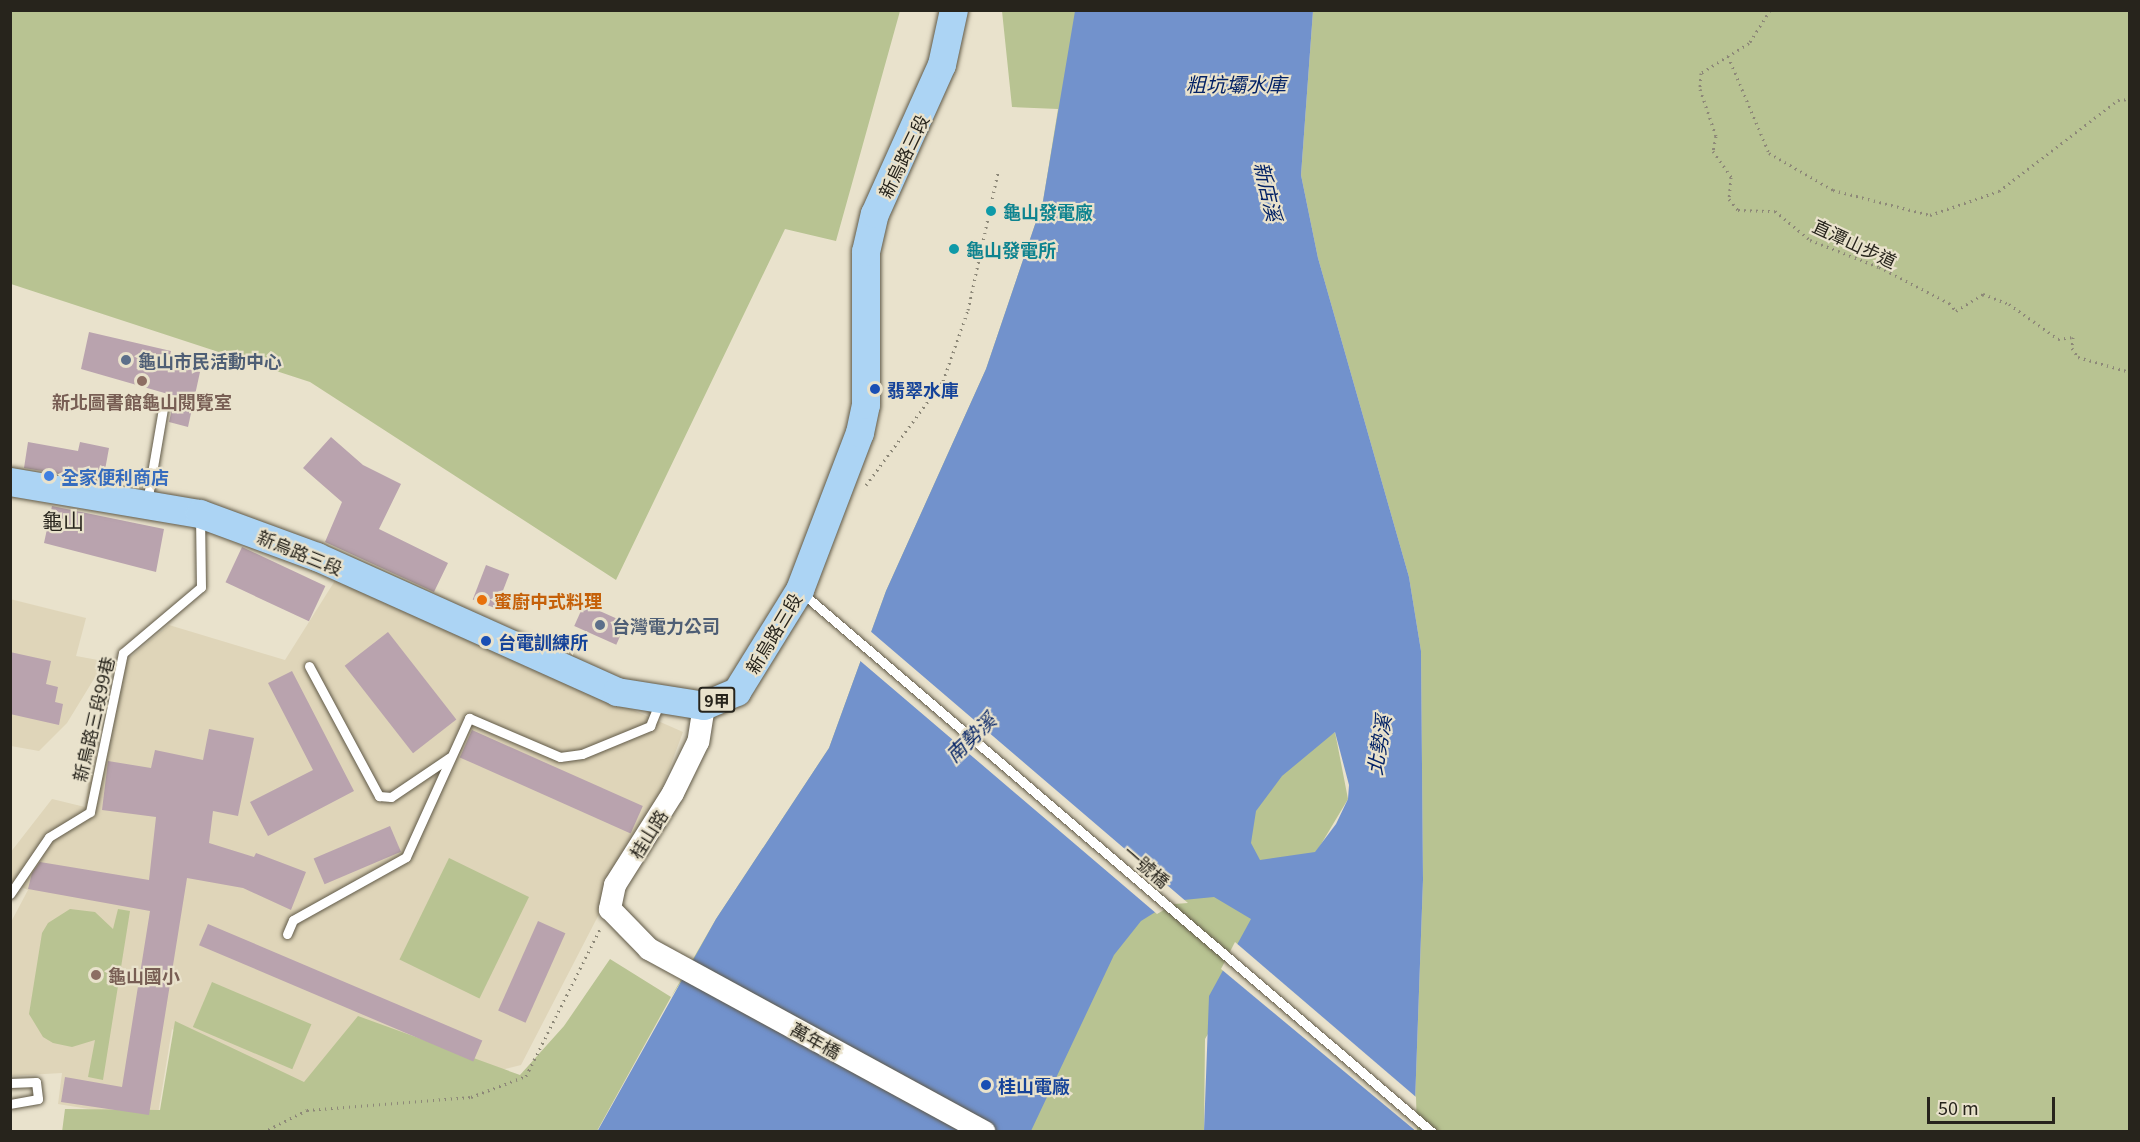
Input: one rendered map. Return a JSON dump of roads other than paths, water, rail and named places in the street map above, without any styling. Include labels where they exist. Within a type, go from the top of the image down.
[{"type":"main road","name":"新烏路三段","points":[[10,482],[200,514],[317,557],[616,692],[660,701],[704,706],[736,692],[800,591],[866,405],[866,252],[875,214],[925,110],[942,65],[954,10]]},
{"type":"street","name":"桂山路","points":[[649,949],[610,909],[615,885],[673,793],[698,742],[704,706]]},
{"type":"street","name":"萬年橋","points":[[649,949],[984,1131]]},
{"type":"lane","points":[[147,504],[163,408]]},
{"type":"lane","name":"新烏路三段99巷","points":[[10,894],[49,837],[90,812],[123,652],[201,586],[200,514]]},
{"type":"lane","name":"一號橋","points":[[800,591],[1432,1131]]},
{"type":"lane","points":[[309,666],[378,796],[391,798],[452,755]]},
{"type":"lane","points":[[287,934],[293,920],[406,857],[469,718],[560,757],[582,754],[650,726],[660,701]]},
{"type":"lane","points":[[10,1083],[36,1082],[38,1100],[10,1104]]},
{"type":"water","points":[[1075,11],[1313,11],[1301,175],[1318,258],[1409,577],[1421,651],[1423,880],[1414,1131],[1204,1131],[1209,996],[1251,919],[1214,897],[1173,901],[1141,921],[1114,955],[1031,1131],[597,1132],[716,919],[829,748],[886,591],[986,369],[1043,201]],"holes":[[[1335,732],[1349,785],[1348,799],[1336,824],[1315,852],[1260,860],[1251,843],[1256,811],[1282,776]]]},
{"type":"place","name":"龜山發電廠","points":[[991,211]]},
{"type":"place","name":"龜山發電所","points":[[954,249]]},
{"type":"place","name":"龜山市民活動中心","points":[[126,360]]},
{"type":"place","name":"新北圖書館龜山閱覽室","points":[[142,381]]},
{"type":"place","name":"翡翠水庫","points":[[875,389]]},
{"type":"place","name":"全家便利商店","points":[[49,476]]},
{"type":"place","name":"蜜廚中式料理","points":[[482,600]]},
{"type":"place","name":"台灣電力公司","points":[[600,625]]},
{"type":"place","name":"台電訓練所","points":[[486,641]]},
{"type":"place","name":"龜山國小","points":[[96,975]]},
{"type":"place","name":"桂山電廠","points":[[986,1085]]},
{"type":"district","name":"龜山","points":[[63,520]]},
{"type":"water label","name":"粗坑壩水庫","points":[[1236,83]]},
{"type":"water label","name":"新店溪","points":[[1269,191]]},
{"type":"water label","name":"南勢溪","points":[[970,737]]},
{"type":"water label","name":"北勢溪","points":[[1378,745]]}]
